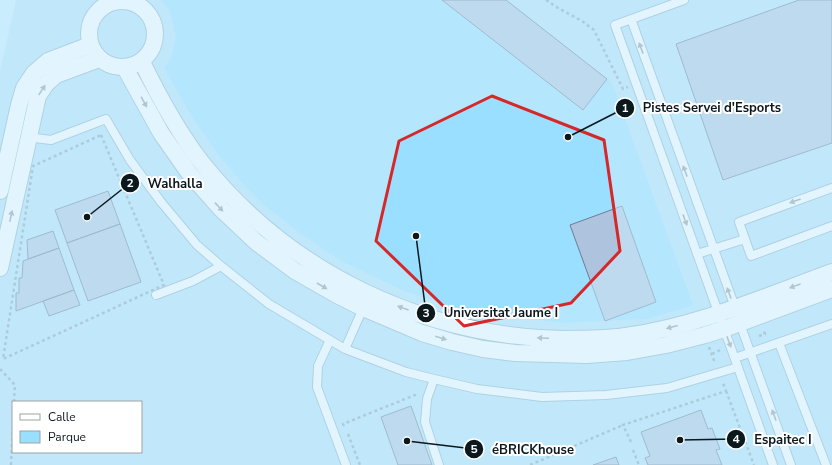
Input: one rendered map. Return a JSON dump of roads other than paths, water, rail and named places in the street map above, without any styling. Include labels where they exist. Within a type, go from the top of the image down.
[{"type":"street","points":[[121,0],[142,7],[154,23],[154,44],[142,62],[125,68],[111,66],[99,59],[90,45],[90,23],[103,3],[121,0]]},
{"type":"street","points":[[0,191],[24,88],[34,73],[48,61],[90,45]]},
{"type":"street","points":[[0,268],[38,96],[46,84],[56,75],[99,59]]},
{"type":"street","points":[[142,62],[175,124],[202,163],[233,198],[267,230],[304,258],[345,282],[366,301]]},
{"type":"street","points":[[125,68],[161,133],[189,173],[221,209],[256,242],[295,271],[337,295],[398,306],[456,326],[486,332],[548,339],[586,339],[624,336],[662,330],[699,320],[721,321],[832,289]]},
{"type":"street","points":[[738,315],[832,272]]},
{"type":"lane","points":[[684,0],[615,25],[773,465]]},
{"type":"lane","points":[[631,19],[792,465]]},
{"type":"lane","points":[[12,135],[52,140],[106,119],[130,160],[161,202],[197,245],[221,266],[269,304],[345,349],[406,372],[476,389],[542,397],[606,395],[667,388],[738,368]]},
{"type":"lane","points":[[832,188],[739,222],[751,256],[832,226]]},
{"type":"lane","points":[[697,254],[745,239]]},
{"type":"lane","points":[[156,295],[193,281],[221,266]]},
{"type":"lane","points":[[345,349],[366,301]]},
{"type":"lane","points":[[735,358],[832,324]]},
{"type":"lane","points":[[330,340],[318,366],[317,387],[346,465]]},
{"type":"lane","points":[[779,343],[826,465]]},
{"type":"lane","points":[[434,379],[427,399],[425,422],[439,465]]},
{"type":"place","name":"Pistes Servei d'Esports","points":[[568,137]]},
{"type":"place","name":"Walhalla","points":[[87,217]]},
{"type":"place","name":"Universitat Jaume I","points":[[416,236]]},
{"type":"place","name":"Espaitec I","points":[[680,440]]},
{"type":"place","name":"éBRICKhouse","points":[[407,441]]}]
